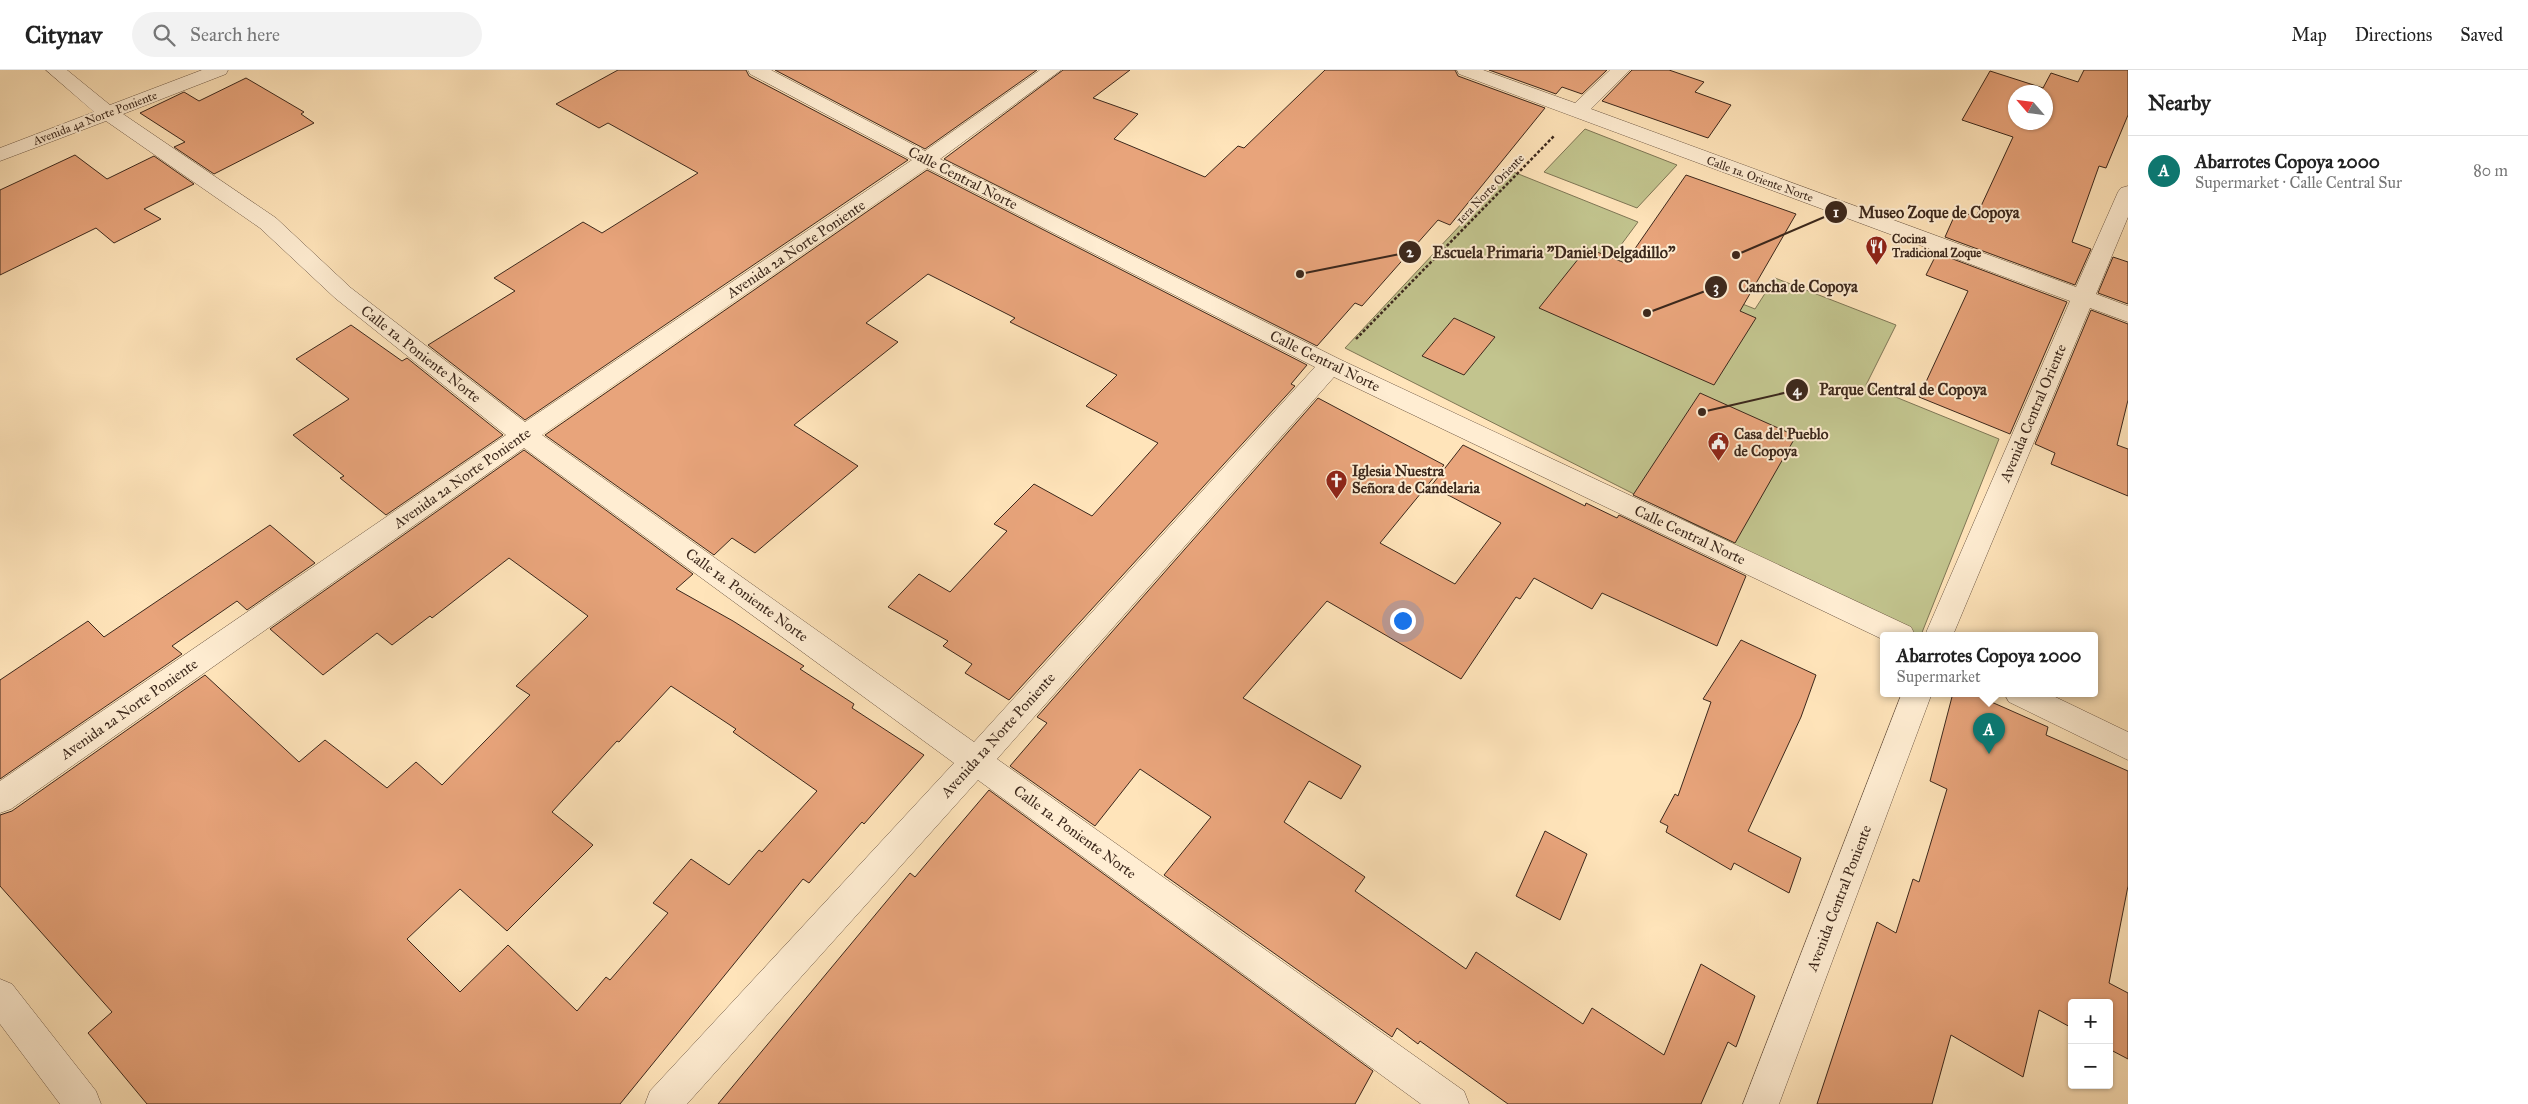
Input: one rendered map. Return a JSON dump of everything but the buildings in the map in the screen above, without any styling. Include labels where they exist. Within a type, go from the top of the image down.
[{"type":"street","name":"Calle 1a. Poniente Norte","points":[[55,70],[108,112],[268,223],[343,293],[524,434],[1451,1104]]},
{"type":"street","name":"Avenida 4a Norte Poniente","points":[[0,155],[219,70]]},
{"type":"street","name":"Calle Central Norte","points":[[757,70],[926,160],[1331,365],[1895,632]]},
{"type":"street","name":"Avenida 2a Norte Poniente","points":[[0,799],[524,434],[926,160],[1052,70]]},
{"type":"street","name":"Calle 1a. Oriente Norte","points":[[1466,70],[2128,314]]},
{"type":"street","points":[[1577,112],[1621,70]]},
{"type":"street","name":"Avenida Central Oriente","points":[[1940,632],[2128,192]]},
{"type":"street","name":"Avenida 1a Norte Poniente","points":[[663,1104],[976,761],[1331,365]]},
{"type":"street","name":"Avenida Central Poniente","points":[[1761,1104],[1915,697]]},
{"type":"street","points":[[2027,697],[2128,747]]},
{"type":"street","points":[[0,996],[83,1104]]},
{"type":"path","name":"1era Norte Oriente","points":[[1331,365],[1577,112]]},
{"type":"green space","points":[[1585,129],[1677,165],[1637,208],[1544,172]]},
{"type":"green space","points":[[1511,171],[1638,222],[1615,253],[1755,309],[1775,278],[1896,325],[1866,385],[1999,439],[1922,632],[1907,632],[1345,348]]},
{"type":"place","name":"Museo Zoque de Copoya","points":[[1736,255]]},
{"type":"place","name":"Cocina Tradicional Zoque","points":[[1876,265]]},
{"type":"place","name":"Escuela Primaria \"Daniel Delgadillo\"","points":[[1300,274]]},
{"type":"place","name":"Cancha de Copoya","points":[[1647,313]]},
{"type":"place","name":"Parque Central de Copoya","points":[[1702,412]]},
{"type":"place","name":"Casa del Pueblo de Copoya","points":[[1718,462]]},
{"type":"place","name":"Iglesia Nuestra Señora de Candelaria","points":[[1336,499]]},
{"type":"place","name":"Abarrotes Copoya 2000","points":[[1989,754]]}]
